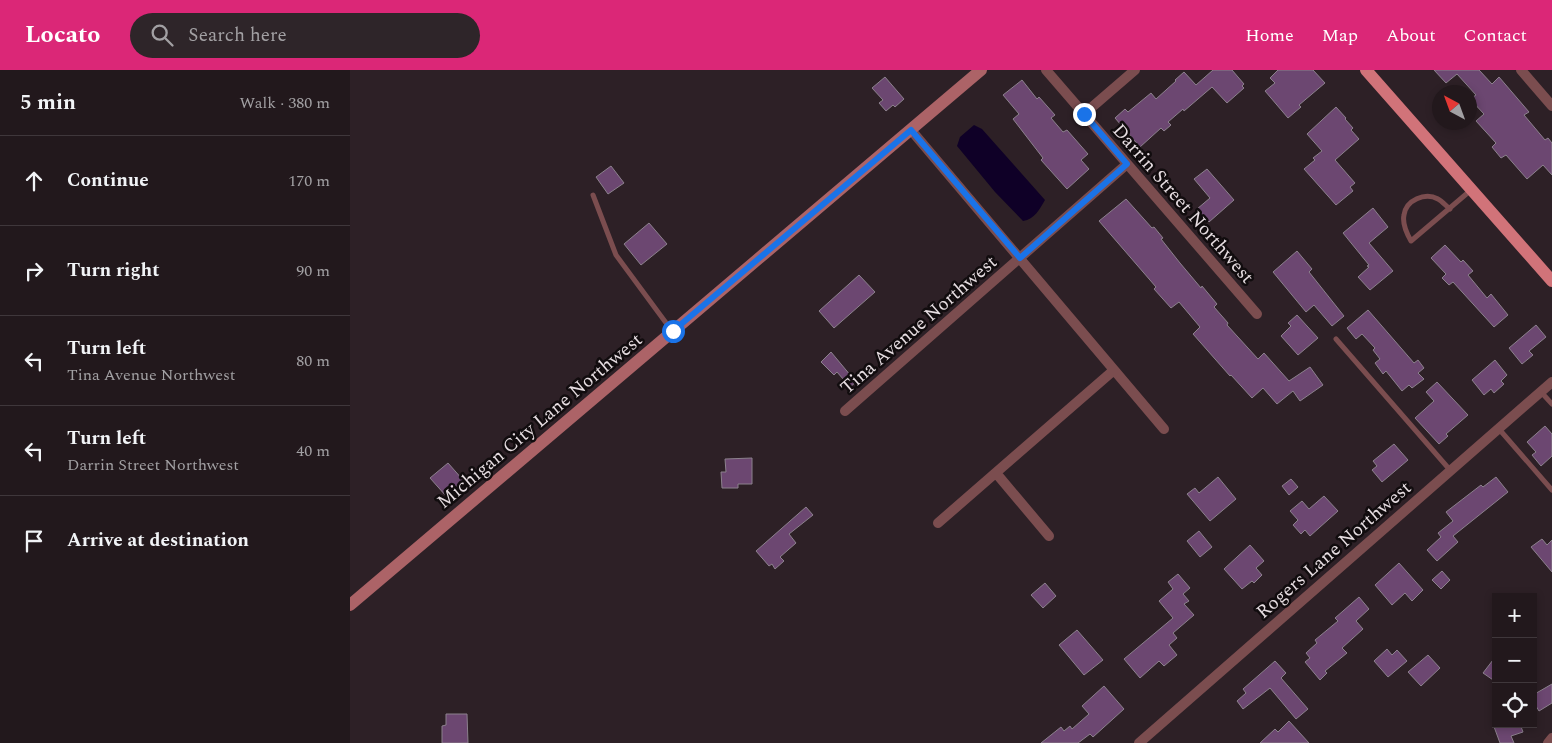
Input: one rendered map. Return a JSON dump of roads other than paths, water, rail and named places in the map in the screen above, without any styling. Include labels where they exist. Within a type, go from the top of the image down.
[{"type":"main road","points":[[1366,70],[1552,281]]},
{"type":"street","name":"Michigan City Lane Northwest","points":[[350,605],[981,70]]},
{"type":"street","name":"Darrin Street Northwest","points":[[1046,70],[1257,314]]},
{"type":"street","points":[[1084,114],[1135,70]]},
{"type":"street","points":[[1521,70],[1552,106]]},
{"type":"street","points":[[911,130],[1164,429]]},
{"type":"street","name":"Tina Avenue Northwest","points":[[845,411],[1127,164]]},
{"type":"street","points":[[938,523],[1114,370]]},
{"type":"street","name":"Rogers Lane Northwest","points":[[1138,743],[1552,382]]},
{"type":"street","points":[[996,473],[1049,536]]},
{"type":"street","points":[[1548,743],[1552,738]]},
{"type":"lane","points":[[1450,209],[1439,199],[1431,196],[1422,196],[1415,200],[1408,206],[1404,215],[1405,230],[1411,241],[1431,225],[1450,209],[1472,190]]},
{"type":"lane","points":[[593,195],[616,255],[673,331]]},
{"type":"lane","points":[[1336,338],[1450,470]]},
{"type":"lane","points":[[1541,391],[1552,404]]},
{"type":"lane","points":[[1498,428],[1552,490]]}]
